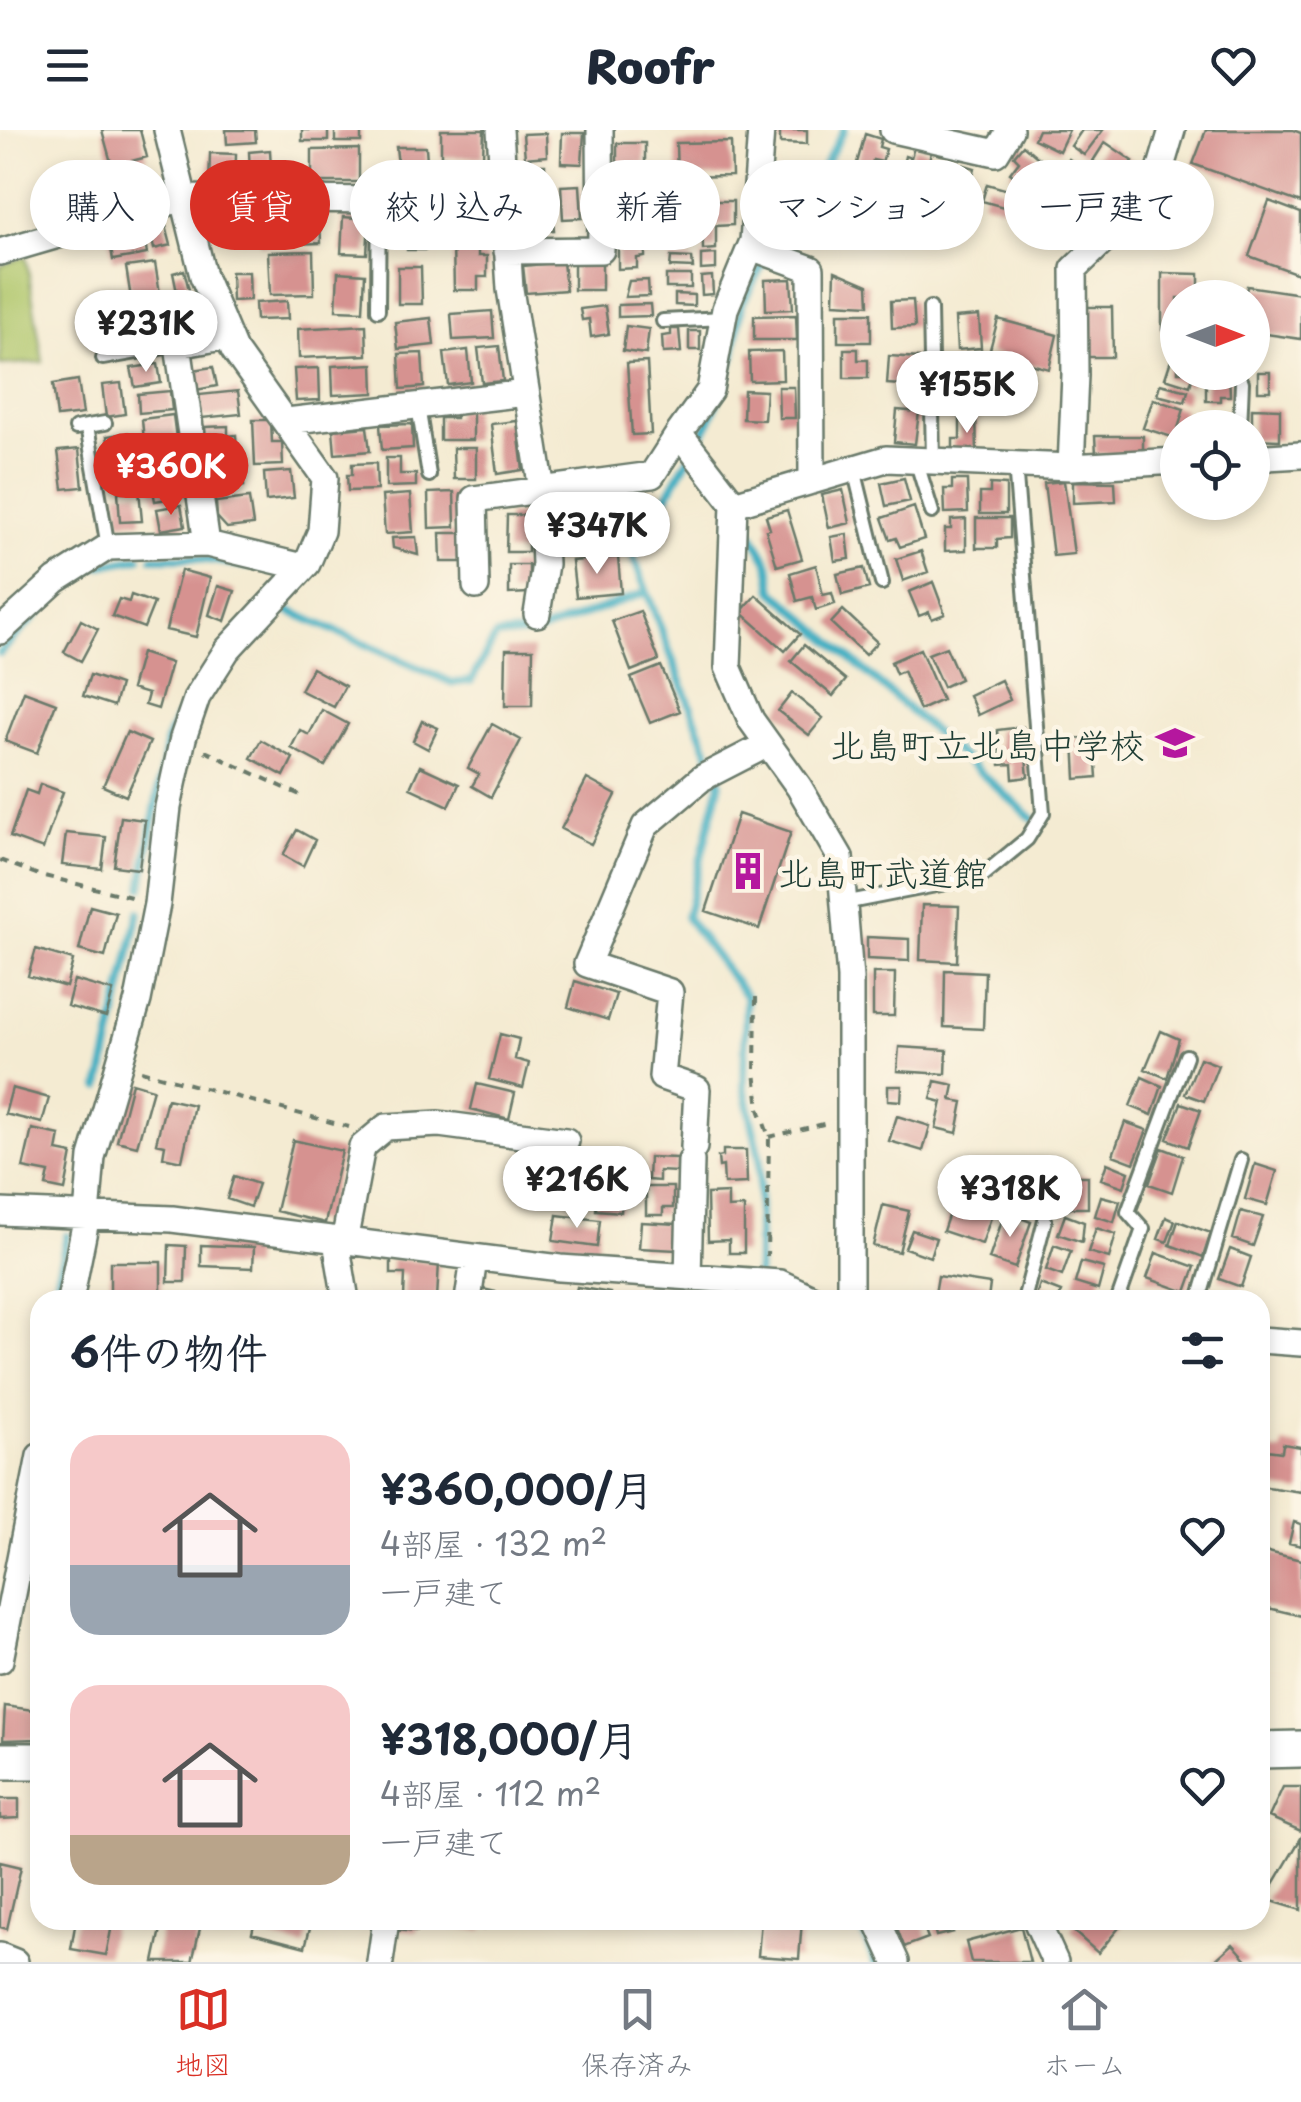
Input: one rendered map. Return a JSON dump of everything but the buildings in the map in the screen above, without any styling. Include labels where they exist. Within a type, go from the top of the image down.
[{"type":"street","points":[[72,1290],[87,1216],[92,1157],[138,1000],[181,744],[197,698],[227,650],[303,568],[321,531],[326,478],[234,350],[203,276],[167,130]]},
{"type":"street","points":[[500,130],[510,289],[542,490],[545,564],[537,614]]},
{"type":"street","points":[[507,251],[601,250],[600,130]]},
{"type":"street","points":[[759,160],[761,130]]},
{"type":"street","points":[[895,130],[996,154],[1010,130]]},
{"type":"street","points":[[1071,467],[1074,269],[1102,242],[1146,214],[1172,130]]},
{"type":"street","points":[[0,252],[184,198],[350,191]]},
{"type":"street","points":[[476,586],[474,499],[652,475],[710,390],[724,318],[751,250]]},
{"type":"street","points":[[760,250],[811,269],[812,482]]},
{"type":"street","points":[[207,544],[178,345],[228,336]]},
{"type":"street","points":[[288,421],[526,393]]},
{"type":"street","points":[[678,433],[734,504],[728,667],[751,720],[840,857],[850,978],[850,1290]]},
{"type":"street","points":[[1270,457],[1301,455]]},
{"type":"street","points":[[734,504],[886,459],[1071,467],[1160,463]]},
{"type":"street","points":[[0,632],[56,580],[108,547],[207,544],[303,568]]},
{"type":"street","points":[[688,1277],[697,1089],[662,1077],[670,992],[587,964],[645,826],[702,778],[768,744]]},
{"type":"street","points":[[345,1290],[340,1242],[362,1147],[386,1127],[439,1124],[566,1141]]},
{"type":"street","points":[[0,1212],[172,1220],[474,1259],[688,1277],[761,1290]]},
{"type":"street","points":[[469,1290],[474,1259]]},
{"type":"street","points":[[768,1290],[780,1282],[796,1290]]},
{"type":"street","points":[[1270,1340],[1301,1343]]},
{"type":"street","points":[[0,1660],[30,1507]]},
{"type":"street","points":[[1270,1750],[1301,1749]]},
{"type":"street","points":[[0,1761],[30,1761]]},
{"type":"street","points":[[380,1962],[385,1930]]},
{"type":"street","points":[[882,1930],[896,1962]]},
{"type":"street","points":[[1041,1930],[1055,1962]]},
{"type":"street","points":[[0,1956],[16,1962]]},
{"type":"lane","points":[[378,250],[378,310]]},
{"type":"lane","points":[[930,308],[924,460],[932,512]]},
{"type":"lane","points":[[663,321],[724,318]]},
{"type":"lane","points":[[103,358],[178,345]]},
{"type":"lane","points":[[418,406],[429,474]]},
{"type":"lane","points":[[105,423],[82,427],[108,547]]},
{"type":"lane","points":[[844,903],[982,876],[1028,839],[1043,814],[1015,464]]},
{"type":"lane","points":[[854,468],[882,582]]},
{"type":"lane","points":[[1122,1290],[1144,1229],[1128,1212],[1186,1056]]},
{"type":"lane","points":[[1202,1290],[1241,1160]]},
{"type":"lane","points":[[1027,1290],[1045,1220]]},
{"type":"path","points":[[181,744],[212,753],[300,795]]},
{"type":"path","points":[[0,860],[36,874],[157,904]]},
{"type":"path","points":[[756,998],[754,1071],[759,1110],[769,1137],[767,1290]]},
{"type":"path","points":[[117,1065],[271,1104],[364,1131],[374,1138]]},
{"type":"path","points":[[769,1137],[848,1118]]},
{"type":"green space","points":[[26,256],[43,362],[0,365],[0,266]]},
{"type":"waterway","points":[[696,445],[710,421],[733,357],[742,304],[844,130]]},
{"type":"waterway","points":[[689,457],[633,556],[720,783],[686,917],[746,996],[744,1085],[760,1159],[757,1290]]},
{"type":"waterway","points":[[744,520],[769,564],[773,590],[1033,819]]},
{"type":"waterway","points":[[99,566],[139,558]]},
{"type":"waterway","points":[[153,558],[194,558],[248,566]]},
{"type":"waterway","points":[[276,605],[453,683],[471,681],[496,636],[538,632],[647,592]]},
{"type":"waterway","points":[[0,653],[41,610]]},
{"type":"waterway","points":[[142,887],[167,740],[178,716]]},
{"type":"waterway","points":[[100,1087],[139,912]]},
{"type":"waterway","points":[[54,1290],[67,1236]]},
{"type":"waterway","points":[[861,1930],[875,1962]]},
{"type":"place","name":"北島町立北島中学校","points":[[1175,743]]},
{"type":"place","name":"北島町武道館","points":[[748,871]]}]
